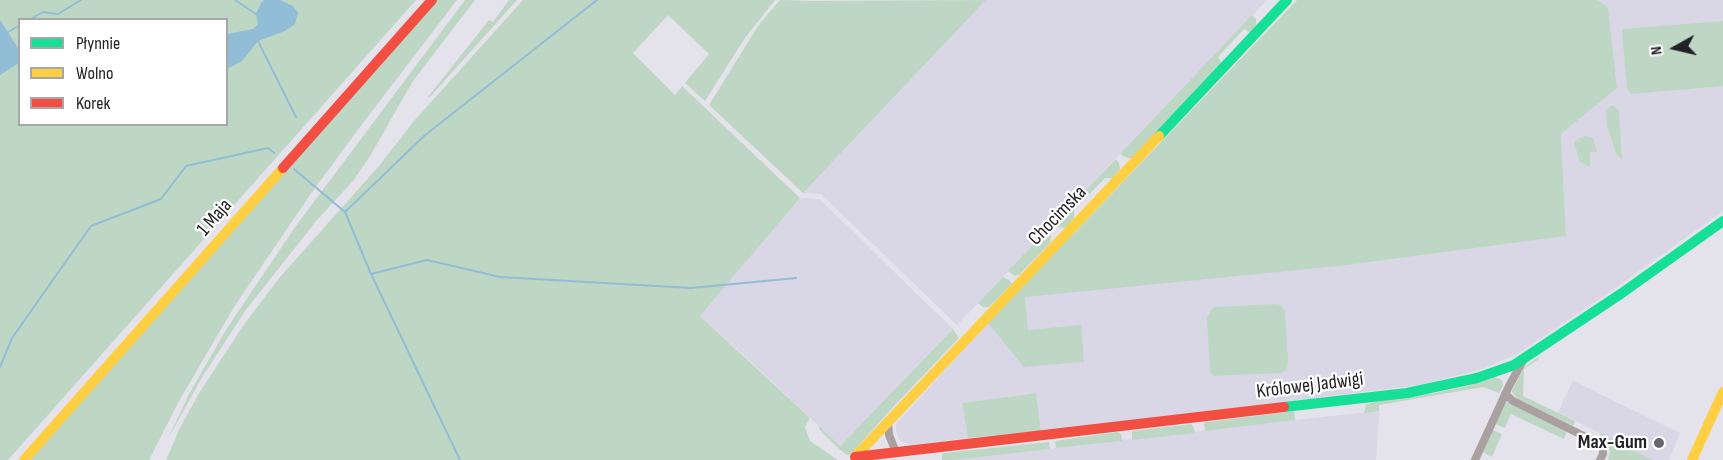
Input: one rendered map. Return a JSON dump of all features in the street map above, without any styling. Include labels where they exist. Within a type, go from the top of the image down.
[{"type":"street","name":"1 Maja","points":[[24,460],[432,0]]},
{"type":"street","name":"Chocimska","points":[[855,458],[1287,0]]},
{"type":"street","name":"Królowej Jadwigi","points":[[855,458],[1407,393],[1469,380],[1501,370],[1526,357],[1622,294],[1723,221]]},
{"type":"street","points":[[1475,460],[1505,394],[1526,357]]},
{"type":"street","points":[[1501,370],[1509,386]]},
{"type":"street","points":[[1692,460],[1723,392]]},
{"type":"street","points":[[1505,394],[1512,400],[1596,442],[1603,449],[1600,460]]},
{"type":"street","points":[[888,423],[889,435],[896,452]]},
{"type":"shaded area","points":[[986,0],[1267,0],[957,325],[821,194],[803,193]]},
{"type":"shaded area","points":[[1597,0],[1723,0],[1723,211],[1611,291],[1517,354],[1482,369],[1421,385],[1041,431],[1035,393],[962,403],[968,438],[911,445],[901,441],[898,437],[896,424],[1012,297],[1340,266],[1566,236],[1561,134],[1617,88],[1608,7]]},
{"type":"shaded area","points":[[800,198],[819,199],[953,329],[840,446],[700,316]]},
{"type":"shaded area","points":[[1573,381],[1680,433],[1669,460],[1653,460],[1558,412]]},
{"type":"shaded area","points":[[1379,411],[1376,460],[955,460],[1295,420]]},
{"type":"green space","points":[[0,0],[416,0],[8,460],[0,460]]},
{"type":"green space","points":[[436,0],[457,0],[312,192],[234,307],[179,401],[149,460],[30,460]]},
{"type":"green space","points":[[465,0],[475,0],[413,81],[353,181],[317,220],[245,311],[201,379],[168,439],[189,394],[226,330],[256,285],[298,223]]},
{"type":"green space","points":[[509,0],[517,0],[429,98],[489,20],[493,22]]},
{"type":"green space","points":[[523,0],[775,0],[745,38],[705,101],[685,83],[709,54],[668,15],[633,53],[675,95],[682,86],[800,198],[700,316],[810,418],[805,427],[810,441],[838,460],[166,460],[199,393],[245,323],[280,277],[379,166],[414,121]]},
{"type":"green space","points":[[780,0],[986,0],[803,193],[709,105],[761,22]]},
{"type":"green space","points":[[1297,0],[1597,0],[1608,7],[1617,88],[1561,134],[1566,236],[1340,266],[1025,297],[1028,330],[1081,325],[1084,362],[1024,367],[988,323]]},
{"type":"green space","points":[[1252,15],[1256,19],[1256,28],[1251,33],[1244,29],[1218,57],[1222,64],[1132,158],[1120,154]]},
{"type":"green space","points":[[1723,21],[1723,86],[1632,94],[1627,89],[1622,29]]},
{"type":"green space","points":[[1613,105],[1619,111],[1622,160],[1616,154],[1607,125],[1606,114],[1609,107]]},
{"type":"green space","points":[[1586,136],[1593,138],[1597,152],[1590,152],[1590,167],[1580,162],[1574,143]]},
{"type":"green space","points":[[1116,159],[1120,169],[1113,178],[1105,178],[1074,210],[1074,220],[1066,228],[1053,224]]},
{"type":"green space","points":[[1048,229],[1051,236],[1050,243],[1019,275],[1015,276],[1008,271]]},
{"type":"green space","points":[[1003,277],[1012,284],[989,307],[983,307],[978,303]]},
{"type":"green space","points":[[1281,305],[1285,312],[1288,362],[1285,371],[1214,376],[1210,371],[1207,318],[1211,310],[1215,307]]},
{"type":"green space","points":[[953,329],[959,338],[851,454],[847,455],[838,448],[819,429],[819,426],[840,446]]},
{"type":"green space","points":[[1538,357],[1539,359],[1524,369],[1523,396],[1575,421],[1573,426],[1517,399],[1512,392],[1524,368]]},
{"type":"green space","points":[[1495,377],[1502,380],[1503,386],[1499,393],[1483,387],[1379,405],[1379,411],[1364,413],[1366,405],[1378,401],[1435,393]]},
{"type":"green space","points":[[1036,393],[1041,431],[968,438],[962,403]]},
{"type":"green space","points":[[1506,402],[1567,431],[1564,439],[1511,414],[1505,428],[1497,425],[1496,422]]},
{"type":"green space","points":[[1294,411],[1295,420],[1205,431],[1204,423],[1207,422]]},
{"type":"green space","points":[[1191,424],[1195,433],[1132,440],[1132,431]]},
{"type":"green space","points":[[1493,430],[1502,434],[1492,457],[1483,451]]},
{"type":"green space","points":[[1118,432],[1121,434],[1122,441],[1056,448],[1055,441]]},
{"type":"green space","points":[[1600,433],[1653,460],[1608,460],[1610,450],[1600,441]]},
{"type":"green space","points":[[1049,442],[1050,449],[942,460],[944,453]]},
{"type":"water","points":[[264,0],[280,0],[293,6],[298,13],[295,24],[285,31],[258,41],[242,61],[229,68],[228,34],[253,29],[258,24],[256,14]]},
{"type":"water","points":[[0,20],[18,48],[18,64],[0,75]]},
{"type":"waterway","points":[[32,18],[43,12],[58,14],[81,0]]},
{"type":"waterway","points":[[235,0],[256,14]]},
{"type":"waterway","points":[[345,212],[424,136],[597,0]]},
{"type":"waterway","points":[[8,32],[18,26]]},
{"type":"waterway","points":[[258,41],[296,117]]},
{"type":"waterway","points":[[0,367],[12,338],[91,226],[161,199],[186,166],[268,148],[274,153]]},
{"type":"waterway","points":[[294,169],[345,212],[371,274],[460,460]]},
{"type":"waterway","points":[[371,274],[427,260],[500,277],[691,288],[796,278]]},
{"type":"traffic: fast","points":[[1159,136],[1287,0]]},
{"type":"traffic: fast","points":[[1284,407],[1407,393],[1477,378],[1514,365],[1622,293],[1723,221]]},
{"type":"traffic: slow","points":[[855,457],[1159,136]]},
{"type":"traffic: slow","points":[[24,460],[283,168]]},
{"type":"traffic: slow","points":[[1692,460],[1723,392]]},
{"type":"traffic: jam","points":[[283,168],[432,0]]},
{"type":"traffic: jam","points":[[855,457],[1284,407]]},
{"type":"place","name":"Max-Gum","points":[[1659,443]]}]
